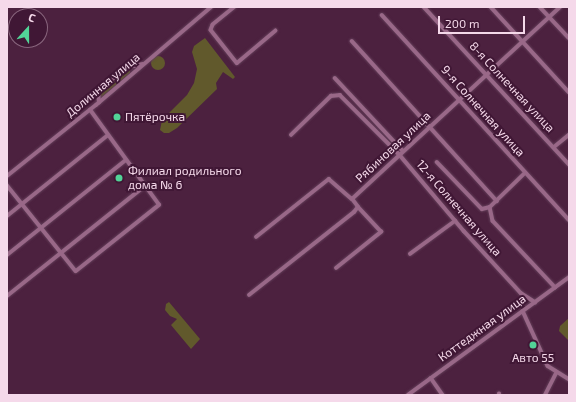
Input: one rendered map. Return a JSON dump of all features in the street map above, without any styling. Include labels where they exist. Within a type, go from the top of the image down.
[{"type":"street","name":"Долинная улица","points":[[7,176],[99,103],[211,7]]},
{"type":"street","points":[[235,7],[212,25],[211,30],[237,63],[275,31]]},
{"type":"street","name":"8-я Солнечная улица","points":[[424,7],[569,164]]},
{"type":"street","points":[[491,7],[569,92]]},
{"type":"street","points":[[540,7],[569,38]]},
{"type":"street","name":"Рябиновая улица","points":[[336,268],[381,232],[352,199],[458,99],[560,7]]},
{"type":"street","name":"9-я Солнечная улица","points":[[382,15],[569,220]]},
{"type":"street","points":[[352,40],[431,125],[497,201]]},
{"type":"street","points":[[99,103],[98,92],[128,67],[144,64]]},
{"type":"street","points":[[335,78],[402,151]]},
{"type":"street","name":"12-я Солнечная улица","points":[[291,135],[336,94],[345,98],[399,154],[455,221],[521,293],[535,302]]},
{"type":"street","points":[[7,185],[76,271],[158,205],[90,110]]},
{"type":"street","points":[[7,216],[108,135]]},
{"type":"street","points":[[554,147],[569,135]]},
{"type":"street","points":[[7,255],[126,160]]},
{"type":"street","points":[[437,162],[482,209],[490,207],[497,201],[525,172]]},
{"type":"street","points":[[256,238],[330,179],[352,199]]},
{"type":"street","points":[[7,296],[145,186]]},
{"type":"street","points":[[248,296],[358,207]]},
{"type":"street","points":[[490,207],[493,221],[555,287]]},
{"type":"street","points":[[410,254],[455,221]]},
{"type":"street","name":"Коттеджная улица","points":[[408,395],[569,278]]},
{"type":"street","points":[[523,311],[548,366],[556,373],[569,379]]},
{"type":"street","points":[[545,395],[556,373]]},
{"type":"street","points":[[430,378],[443,395]]},
{"type":"shaded area","points":[[205,38],[235,77],[233,79],[223,72],[216,83],[217,89],[177,128],[169,133],[164,133],[160,130],[162,120],[187,95],[194,83],[197,69],[192,52],[194,46]]},
{"type":"shaded area","points":[[155,56],[161,56],[165,60],[165,66],[161,70],[155,70],[151,66],[151,60]]},
{"type":"shaded area","points":[[130,68],[130,73],[101,98],[99,97],[99,93]]},
{"type":"shaded area","points":[[169,302],[200,339],[191,349],[171,325],[177,319],[170,316],[165,310],[166,304]]},
{"type":"shaded area","points":[[569,318],[569,341],[559,331],[560,326]]},
{"type":"place","name":"Пятёрочка","points":[[117,117]]},
{"type":"place","name":"Филиал родильного дома № 6","points":[[119,178]]},
{"type":"place","name":"Авто 55","points":[[533,345]]}]
